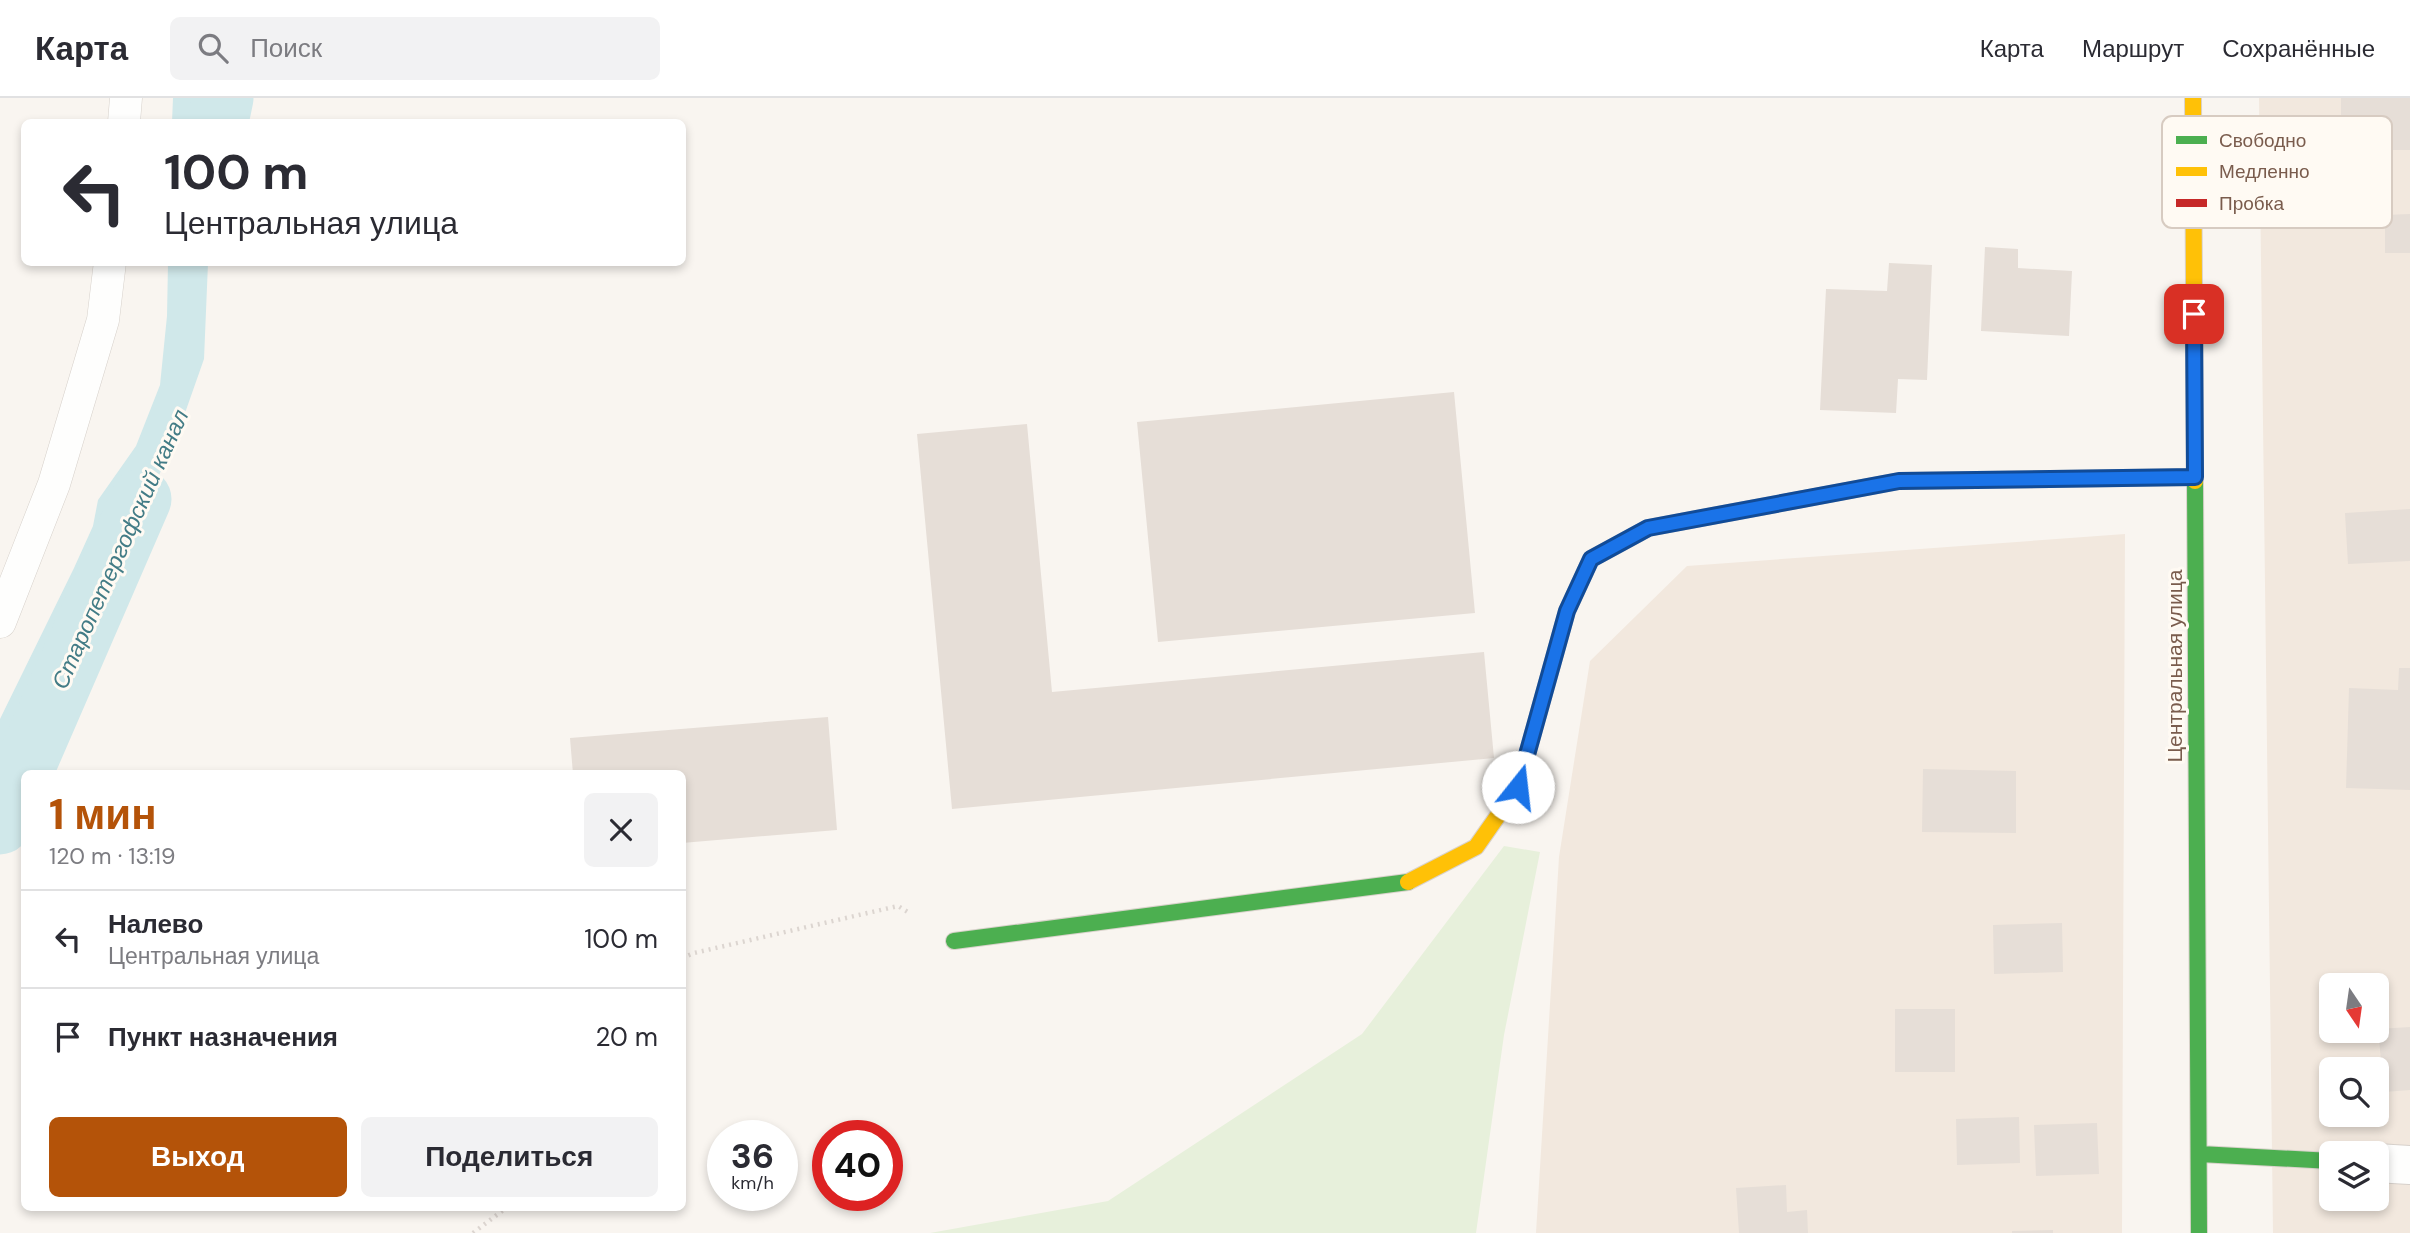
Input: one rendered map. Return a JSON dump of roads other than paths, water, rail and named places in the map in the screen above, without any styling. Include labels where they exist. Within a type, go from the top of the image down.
[{"type":"street","name":"Центральная улица","points":[[2193,98],[2193,116]]},
{"type":"street","name":"Центральная улица","points":[[2194,228],[2199,1233]]},
{"type":"street","points":[[954,941],[1409,882],[1476,846],[1518,787],[1567,611],[1591,559],[1648,528],[1899,481],[2195,477]]},
{"type":"street","points":[[2200,1154],[2319,1160]]},
{"type":"street","points":[[2389,1164],[2410,1165]]},
{"type":"lane","points":[[124,119],[126,98]]},
{"type":"lane","points":[[0,622],[54,484],[103,320],[110,266]]},
{"type":"water","points":[[173,98],[212,98],[209,119],[172,119]]},
{"type":"water","points":[[168,266],[208,266],[204,359],[185,413],[155,485],[63,662],[0,800],[0,719],[93,526],[98,500],[136,446],[160,385],[167,316]]},
{"type":"waterway","name":"Старопетергофский канал","points":[[219,119],[223,98]]},
{"type":"waterway","name":"Старопетергофский канал","points":[[23,770],[141,499]]},
{"type":"waterway","name":"Старопетергофский канал","points":[[0,824],[21,776]]}]
